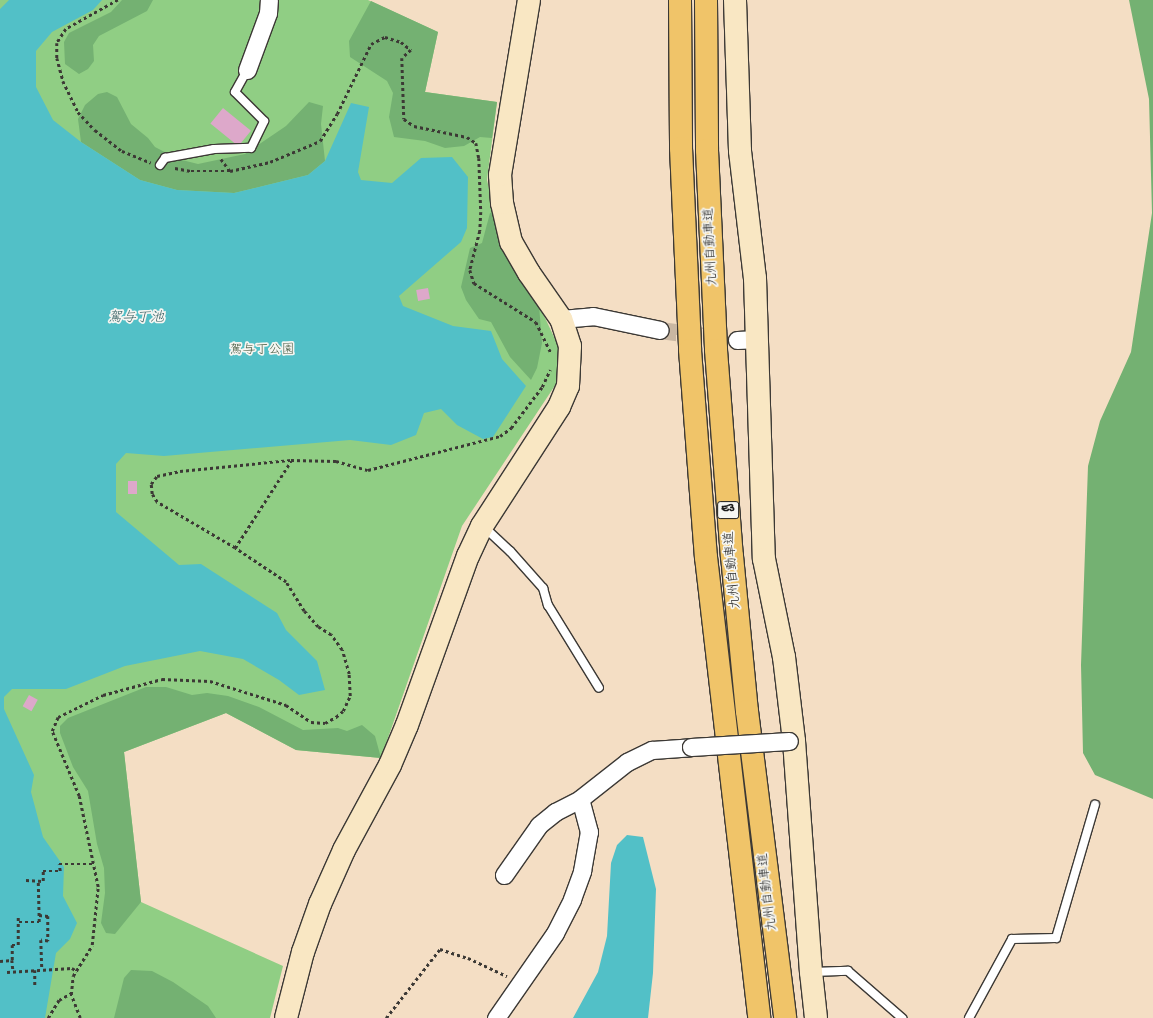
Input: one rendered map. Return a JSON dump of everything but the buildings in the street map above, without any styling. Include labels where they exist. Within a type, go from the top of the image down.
[{"type":"highway","name":"九州自動車道","points":[[680,0],[682,148],[692,374],[722,712],[758,1018]]},
{"type":"highway","name":"九州自動車道","points":[[706,0],[707,150],[716,343],[732,556],[747,711],[785,1018]]},
{"type":"street","points":[[247,70],[268,13],[269,0]]},
{"type":"street","points":[[286,1018],[302,952],[320,904],[344,850],[399,745],[468,556],[482,526],[559,407],[568,386],[570,346],[561,319],[529,273],[511,242],[502,202],[500,175],[529,0]]},
{"type":"street","points":[[735,0],[740,151],[755,278],[747,339],[764,558],[784,657],[816,1018]]},
{"type":"street","points":[[561,319],[593,316],[660,330]]},
{"type":"street","points":[[504,875],[539,825],[555,812],[580,799],[633,759],[652,750],[792,741]]},
{"type":"street","points":[[496,1018],[554,933],[572,899],[582,872],[589,832],[580,799]]},
{"type":"lane","points":[[160,165],[165,158],[214,149],[251,148],[264,121],[235,92],[247,70]]},
{"type":"lane","points":[[482,526],[510,551],[543,588],[548,604],[599,688]]},
{"type":"lane","points":[[969,1018],[1012,939],[1056,938],[1095,805]]},
{"type":"lane","points":[[811,972],[848,971],[902,1018]]},
{"type":"path","points":[[118,0],[66,29],[57,43],[57,58],[63,81],[78,112],[95,130],[122,152],[160,165],[191,171],[230,171],[270,162],[303,149],[320,140],[337,114],[371,44],[385,37],[401,42],[411,50],[402,58],[404,118],[414,126],[467,137],[476,143],[479,158],[481,212],[480,230],[470,270],[474,283],[536,322],[546,340],[551,360]]},
{"type":"path","points":[[80,1018],[75,1010],[71,993],[73,976],[92,945],[96,919],[98,887],[79,796],[52,731],[58,717],[103,695],[162,680],[210,681],[286,705],[311,722],[325,723],[336,717],[343,711],[350,696],[347,664],[342,650],[334,639],[304,611],[286,582],[235,548],[157,502],[152,494],[151,484],[157,476],[180,472],[291,460],[336,461],[368,470],[500,436],[511,428],[542,387],[551,366]]},
{"type":"path","points":[[235,548],[291,460]]},
{"type":"path","points":[[26,880],[43,881],[43,871],[60,871],[59,864],[93,864]]},
{"type":"path","points":[[18,922],[40,922],[38,881]]},
{"type":"path","points":[[39,915],[48,916],[48,941],[41,940],[42,968]]},
{"type":"path","points":[[13,970],[12,945],[18,945],[18,917]]},
{"type":"path","points":[[386,1018],[440,949],[468,958],[520,982]]},
{"type":"path","points":[[0,961],[12,960]]},
{"type":"path","points":[[7,972],[72,968],[77,971]]},
{"type":"path","points":[[35,970],[35,987]]},
{"type":"path","points":[[48,1017],[59,1000],[71,993]]},
{"type":"green space","name":"駕与丁公園","points":[[0,0],[368,0],[438,32],[425,92],[497,102],[487,180],[503,247],[539,305],[563,356],[556,384],[462,526],[381,758],[296,750],[226,713],[124,752],[141,902],[283,966],[270,1018],[0,1018]]},
{"type":"green space","points":[[122,0],[153,0],[147,11],[99,36],[93,45],[94,61],[88,69],[79,74],[65,64],[64,42],[69,33],[111,12]]},
{"type":"green space","points":[[1129,0],[1153,0],[1153,799],[1095,775],[1083,753],[1081,665],[1088,466],[1100,421],[1131,352],[1152,213],[1149,99]]},
{"type":"green space","points":[[371,1],[438,32],[425,92],[497,102],[492,138],[480,137],[464,146],[445,148],[425,141],[394,137],[389,117],[393,93],[387,81],[350,57],[349,41]]},
{"type":"green space","points":[[107,92],[117,97],[131,124],[148,138],[155,147],[178,159],[198,164],[245,154],[286,126],[309,102],[323,106],[321,124],[325,161],[308,175],[234,193],[177,190],[140,180],[81,142],[78,119],[85,105],[98,94]]},
{"type":"green space","points":[[495,212],[539,305],[542,343],[537,368],[531,380],[510,357],[491,322],[479,319],[466,300],[461,287],[470,248],[482,243],[490,213]]},
{"type":"green space","points":[[146,687],[166,687],[192,695],[207,693],[228,696],[259,707],[303,730],[338,728],[347,731],[362,725],[375,736],[381,758],[296,750],[226,713],[124,752],[141,902],[115,934],[106,933],[101,923],[105,893],[104,868],[97,844],[88,791],[73,767],[60,733],[60,726],[68,718]]},
{"type":"green space","points":[[131,970],[152,971],[173,982],[208,1006],[216,1018],[114,1018],[124,978]]},
{"type":"water","name":"駕与丁池","points":[[9,0],[102,0],[93,10],[52,32],[36,51],[36,87],[53,120],[81,142],[140,180],[177,190],[234,193],[308,175],[325,161],[351,103],[369,107],[358,172],[361,180],[392,183],[421,158],[452,157],[468,177],[467,228],[461,242],[399,296],[403,306],[453,326],[491,331],[502,359],[526,386],[493,437],[483,439],[457,425],[441,409],[424,413],[416,435],[391,445],[350,440],[164,456],[126,453],[116,464],[116,512],[179,565],[201,564],[277,613],[286,630],[317,661],[325,690],[299,695],[279,680],[243,659],[200,651],[125,666],[66,689],[12,689],[4,697],[4,709],[34,775],[31,792],[43,837],[64,867],[63,896],[77,923],[70,939],[56,953],[45,1018],[0,1018],[0,9]]},
{"type":"water","points":[[627,835],[643,837],[656,889],[653,973],[648,1018],[573,1018],[598,972],[607,936],[611,863],[617,845]]},
{"type":"tunnel","points":[[660,330],[737,340]]}]
